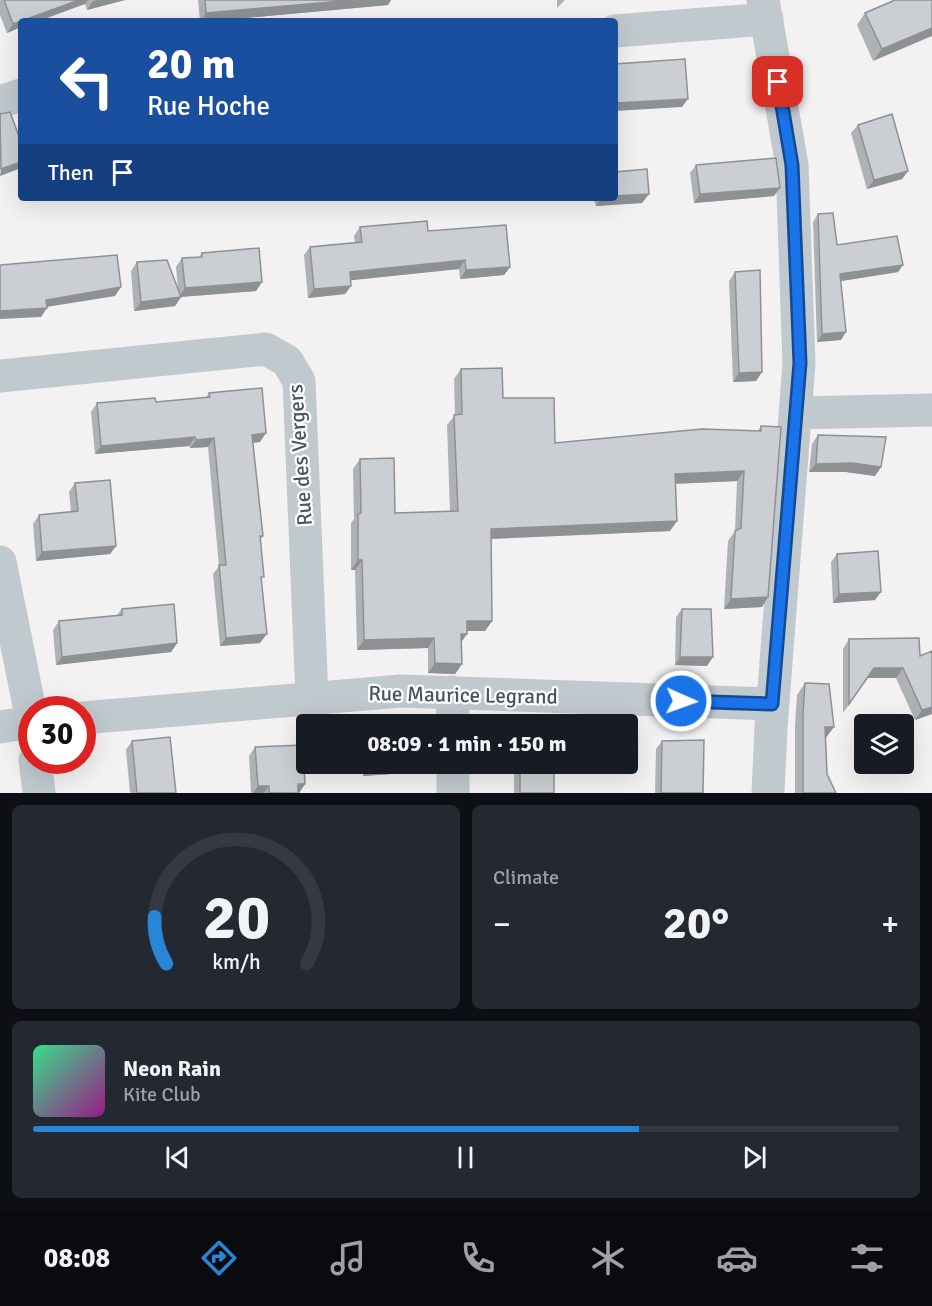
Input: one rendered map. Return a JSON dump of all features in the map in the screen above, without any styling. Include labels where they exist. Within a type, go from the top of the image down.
[{"type":"street","points":[[618,31],[765,10],[792,165],[800,363],[772,704],[768,793]]},
{"type":"street","points":[[0,102],[18,96]]},
{"type":"street","name":"Rue des Vergers","points":[[0,376],[266,349],[287,361],[299,381],[312,698]]},
{"type":"street","points":[[795,413],[932,410]]},
{"type":"street","points":[[0,562],[27,696]]},
{"type":"street","name":"Rue Maurice Legrand","points":[[96,717],[401,691],[772,704]]},
{"type":"street","points":[[453,692],[453,714]]},
{"type":"street","points":[[0,727],[18,724]]},
{"type":"street","points":[[37,774],[39,793]]},
{"type":"street","points":[[453,774],[453,793]]},
{"type":"building","points":[[4,0],[79,0],[30,18],[18,18],[18,22],[13,24]]},
{"type":"building","points":[[205,0],[353,0],[206,13]]},
{"type":"building","points":[[895,0],[932,0],[932,28],[882,49],[865,13]]},
{"type":"building","points":[[685,59],[688,99],[618,103],[618,64]]},
{"type":"building","points":[[10,112],[18,134],[18,163],[1,169],[0,113]]},
{"type":"building","points":[[892,114],[908,171],[874,180],[858,125]]},
{"type":"building","points":[[776,158],[780,188],[700,194],[696,165]]},
{"type":"building","points":[[647,169],[649,194],[618,196],[618,172]]},
{"type":"building","points":[[833,213],[837,245],[897,236],[903,265],[840,274],[846,332],[822,334],[818,214]]},
{"type":"building","points":[[427,221],[428,231],[506,225],[510,267],[466,270],[465,260],[350,272],[351,286],[314,289],[310,247],[362,242],[360,227]]},
{"type":"building","points":[[259,248],[262,282],[185,288],[182,258],[202,257],[202,253]]},
{"type":"building","points":[[117,255],[121,287],[46,300],[47,308],[0,311],[0,265]]},
{"type":"building","points":[[167,260],[181,297],[141,302],[137,262]]},
{"type":"building","points":[[760,270],[762,372],[739,373],[735,272]]},
{"type":"building","points":[[502,368],[503,398],[554,398],[555,443],[702,429],[761,431],[761,426],[781,427],[768,597],[731,599],[735,531],[741,528],[744,471],[675,474],[677,521],[491,529],[492,621],[467,621],[467,634],[461,634],[462,664],[435,663],[434,638],[364,640],[362,560],[358,560],[358,514],[361,513],[360,459],[394,458],[395,513],[458,511],[454,415],[462,414],[461,369]]},
{"type":"building","points":[[262,388],[266,433],[252,435],[263,536],[260,536],[264,577],[261,577],[267,634],[226,638],[219,565],[226,565],[214,438],[196,440],[195,437],[101,446],[97,403],[155,398],[156,402],[210,397],[209,393]]},
{"type":"building","points":[[818,435],[886,437],[881,467],[852,463],[816,464]]},
{"type":"building","points":[[110,480],[116,546],[42,552],[39,515],[78,511],[75,483]]},
{"type":"building","points":[[878,551],[881,592],[839,594],[837,554]]},
{"type":"building","points":[[174,604],[177,643],[62,657],[59,621],[122,615],[122,609]]},
{"type":"building","points":[[682,609],[711,609],[713,657],[680,657]]},
{"type":"building","points":[[919,638],[920,656],[932,651],[932,707],[922,710],[903,668],[874,668],[849,704],[849,639]]},
{"type":"building","points":[[805,683],[829,684],[834,727],[825,727],[827,774],[836,793],[803,793]]},
{"type":"building","points":[[170,737],[176,793],[137,793],[132,741]]},
{"type":"building","points":[[704,740],[703,793],[661,793],[662,741]]},
{"type":"building","points":[[296,745],[296,774],[304,774],[305,784],[298,784],[298,793],[269,793],[269,786],[258,786],[255,747]]},
{"type":"building","points":[[520,774],[554,774],[554,793],[520,793]]},
{"type":"route","points":[[681,701],[772,704],[800,363],[792,165],[778,82]]}]
